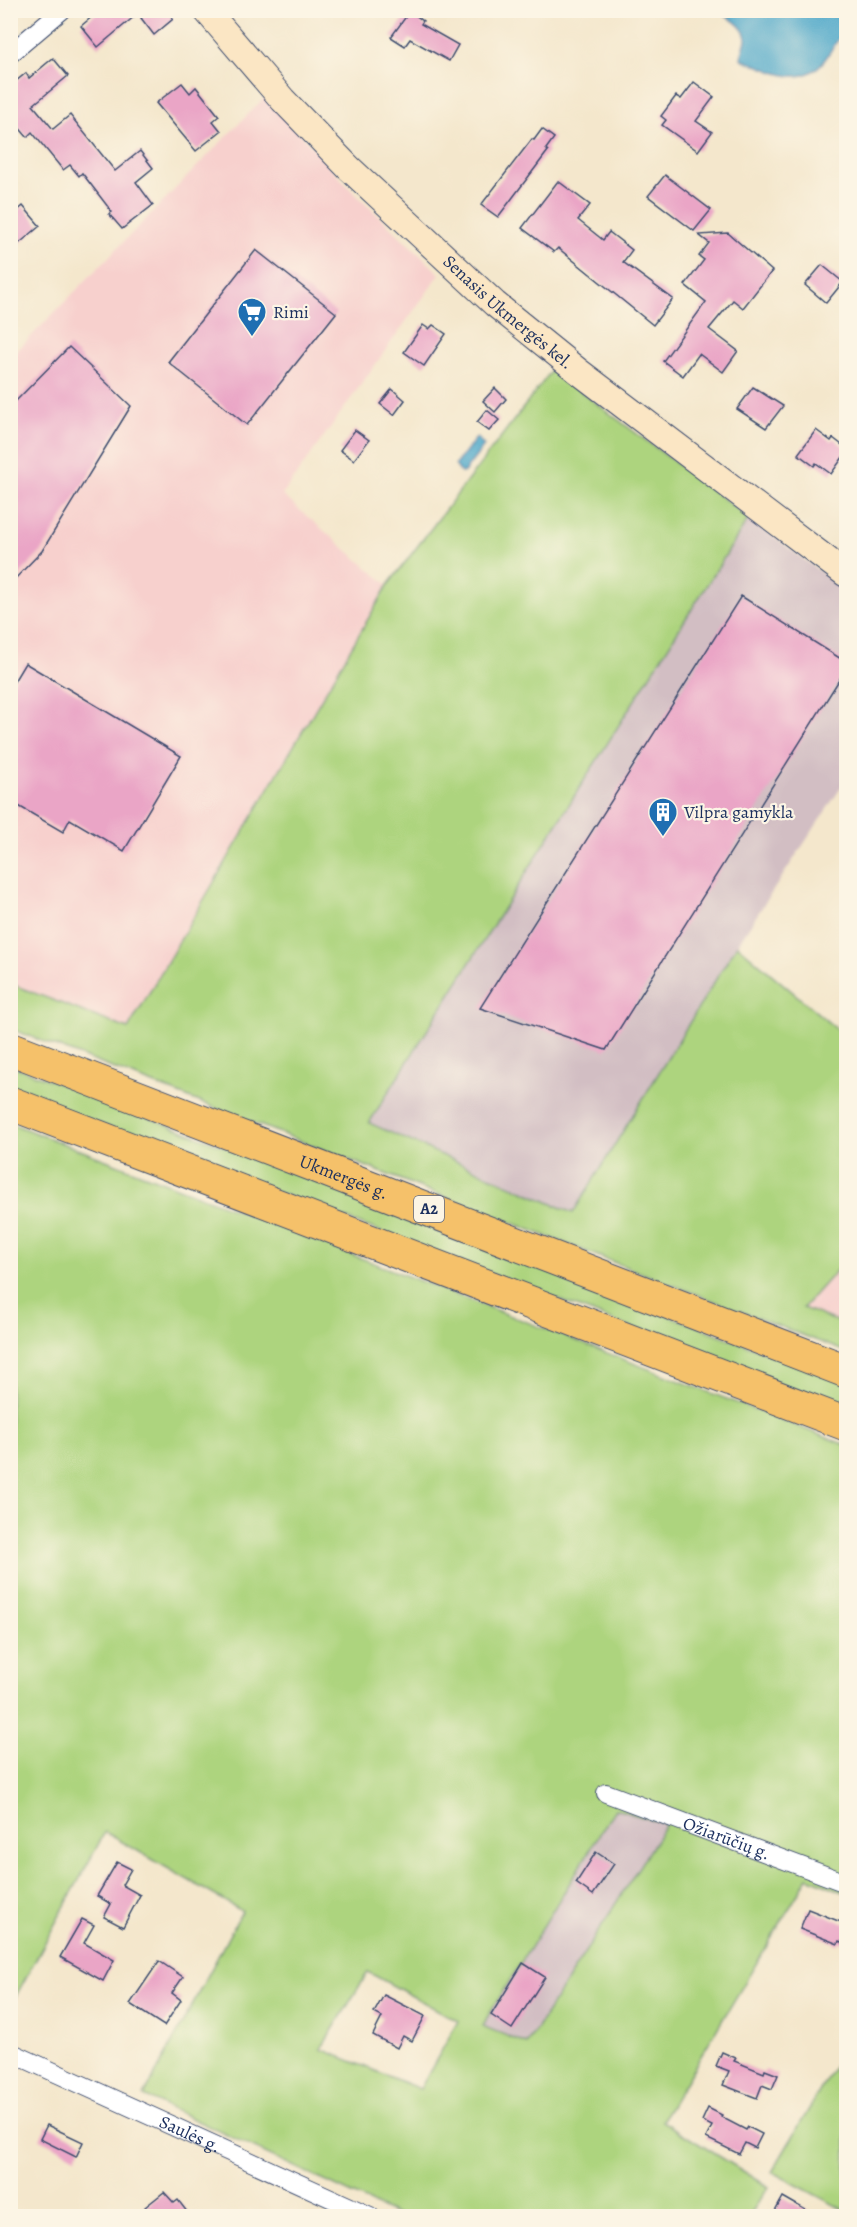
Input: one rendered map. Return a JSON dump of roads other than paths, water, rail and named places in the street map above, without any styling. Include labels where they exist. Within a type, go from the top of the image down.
[{"type":"highway","name":"Ukmergės g.","points":[[10,1048],[846,1371]]},
{"type":"highway","points":[[10,1103],[846,1424]]},
{"type":"main road","name":"Senasis Ukmergės kel.","points":[[206,10],[283,100],[349,168],[495,304],[578,371],[846,574]]},
{"type":"street","points":[[10,54],[62,10]]},
{"type":"street","name":"Ožiarūčių g.","points":[[606,1793],[846,1883]]},
{"type":"street","name":"Saulės g.","points":[[10,2052],[368,2216]]},
{"type":"water","points":[[716,11],[846,11],[846,32],[837,40],[817,68],[808,74],[789,76],[741,58],[746,40],[745,33],[734,21]]},
{"type":"water","points":[[477,437],[484,446],[461,473],[455,465]]},
{"type":"place","name":"Rimi","points":[[252,338]]},
{"type":"place","name":"Vilpra gamykla","points":[[663,838]]}]
